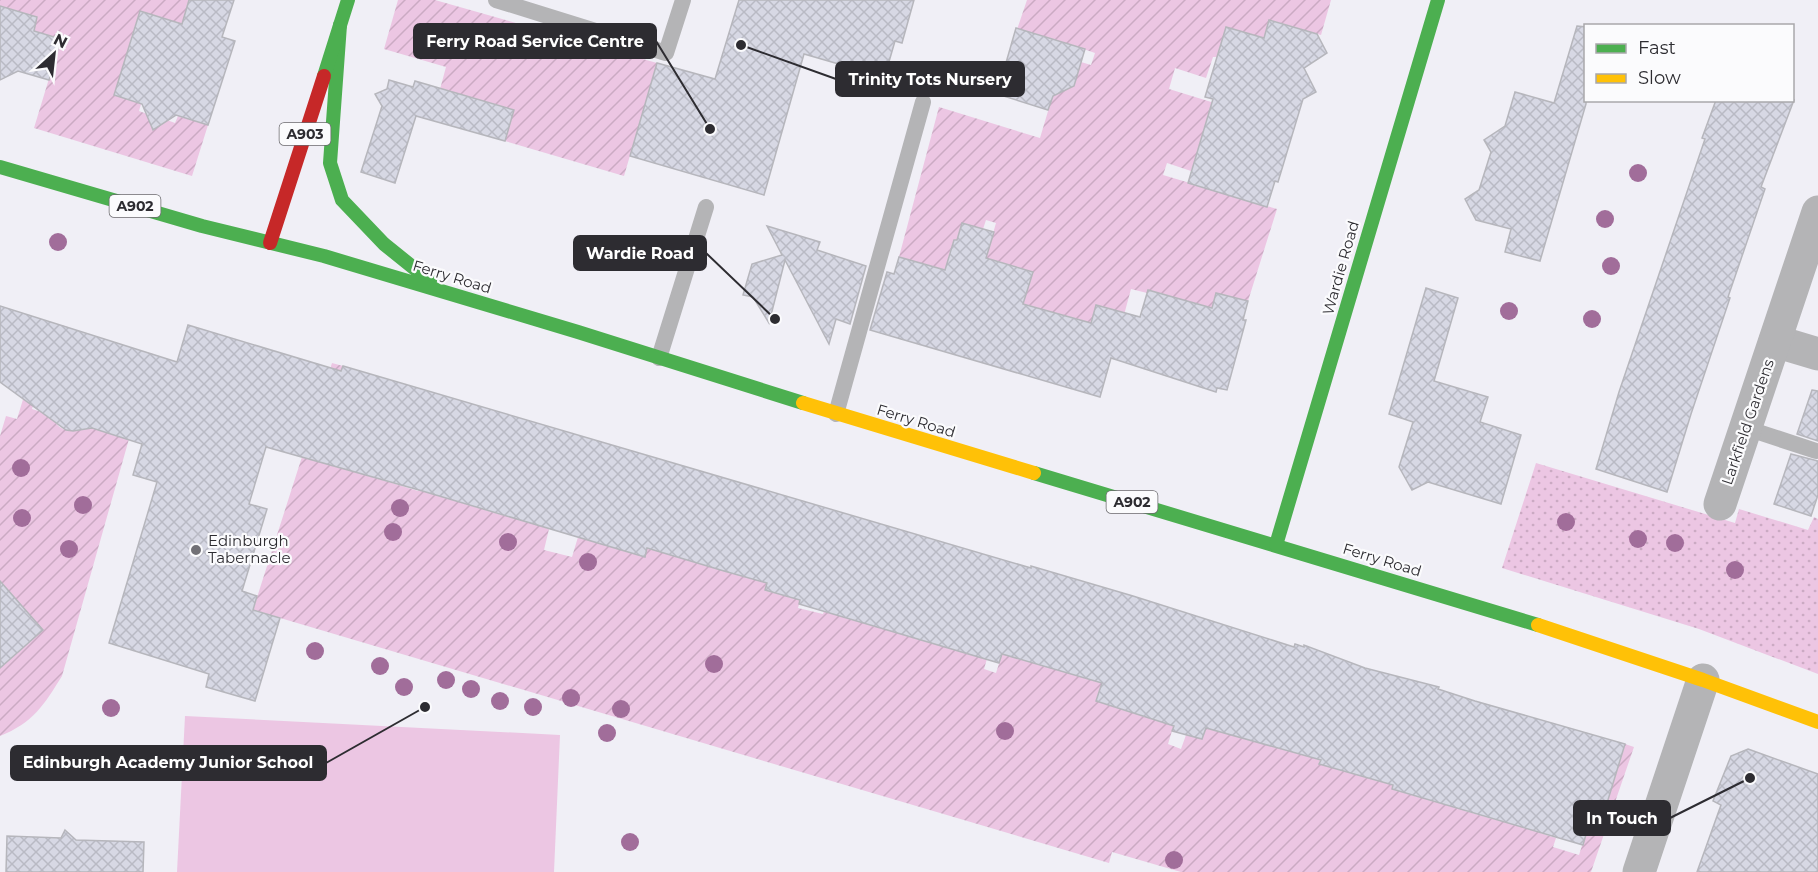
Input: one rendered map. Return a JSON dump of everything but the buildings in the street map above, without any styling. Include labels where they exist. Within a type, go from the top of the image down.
[{"type":"main road","name":"A903","points":[[270,243],[348,0]]},
{"type":"main road","name":"Wardie Road","points":[[1276,545],[1438,0]]},
{"type":"main road","points":[[340,25],[330,163],[342,200],[384,244],[444,291]]},
{"type":"main road","name":"Ferry Road","points":[[0,167],[202,226],[324,256],[444,291],[836,414],[1486,608],[1703,680],[1818,722]]},
{"type":"street","name":"Larkfield Gardens","points":[[1720,504],[1818,212]]},
{"type":"street","name":"Larkfield Gardens","points":[[1775,340],[1818,354]]},
{"type":"street","points":[[1639,872],[1703,680]]},
{"type":"lane","points":[[496,0],[666,53],[683,0]]},
{"type":"lane","points":[[836,414],[923,102]]},
{"type":"lane","points":[[659,358],[706,207]]},
{"type":"lane","points":[[1746,428],[1816,451]]},
{"type":"shaded area","points":[[0,0],[189,0],[182,24],[140,11],[130,41],[157,50],[125,60],[114,95],[141,104],[139,111],[147,114],[150,122],[160,125],[167,120],[175,123],[178,116],[208,125],[192,176],[34,128],[61,39],[34,31],[37,17],[0,6]]},
{"type":"shaded area","points":[[398,0],[435,0],[657,63],[624,176],[505,141],[514,110],[439,93],[446,67],[384,49]]},
{"type":"shaded area","points":[[1027,0],[1331,0],[1321,35],[1270,20],[1264,38],[1226,27],[1217,57],[1213,57],[1206,78],[1175,68],[1169,89],[1234,109],[1197,154],[1191,171],[1167,163],[1163,175],[1277,209],[1248,301],[1216,293],[1211,310],[1149,290],[1147,293],[1131,289],[1117,341],[1108,308],[1096,305],[1091,323],[1022,306],[1032,272],[1015,267],[1009,289],[983,268],[996,223],[986,220],[982,232],[962,223],[948,258],[948,271],[899,257],[939,107],[1040,138],[1057,81],[1074,85],[1081,62],[1091,65],[1095,53],[1069,44],[1005,65]]},
{"type":"shaded area","points":[[47,321],[68,327],[58,361],[48,359],[32,409],[51,415],[57,425],[66,430],[71,431],[87,426],[112,434],[138,350],[153,354],[62,676],[37,712],[21,725],[0,736],[0,664],[5,664],[43,630],[0,581],[0,436],[6,416],[17,419]]},
{"type":"shaded area","points":[[332,363],[343,366],[316,461],[384,462],[379,479],[418,491],[425,472],[467,487],[462,503],[502,515],[507,499],[543,527],[549,529],[544,550],[572,557],[578,537],[645,557],[647,548],[671,555],[777,550],[765,590],[792,598],[802,594],[798,608],[823,614],[831,589],[1146,604],[1115,707],[1130,712],[1141,675],[1185,688],[1168,744],[1181,749],[1186,735],[1202,739],[1215,697],[1329,731],[1319,764],[1351,773],[1361,741],[1403,753],[1392,789],[1421,798],[1476,775],[1465,811],[1496,820],[1507,785],[1547,807],[1540,833],[1556,838],[1553,847],[1579,855],[1590,821],[1588,808],[1604,813],[1625,744],[1634,747],[1591,872],[1181,872],[1112,852],[1109,863],[253,610]],"holes":[[[995,631],[1003,651],[996,673],[984,669]]]},
{"type":"shaded area","points":[[1536,463],[1735,523],[1739,509],[1808,530],[1814,517],[1818,519],[1818,674],[1699,629],[1502,568]]},
{"type":"shaded area","points":[[185,716],[560,735],[554,872],[177,872]]},
{"type":"traffic: fast","points":[[324,76],[348,0]]},
{"type":"traffic: fast","points":[[1276,545],[1438,0]]},
{"type":"traffic: fast","points":[[340,25],[330,163],[342,200],[384,244],[430,281]]},
{"type":"traffic: fast","points":[[0,167],[202,226],[324,256],[578,332],[803,403]]},
{"type":"traffic: fast","points":[[1034,473],[1538,625]]},
{"type":"traffic: slow","points":[[803,403],[1034,473]]},
{"type":"traffic: slow","points":[[1538,625],[1703,680],[1818,722]]},
{"type":"traffic: jam","points":[[270,243],[324,76]]},
{"type":"place","name":"Trinity Tots Nursery","points":[[741,45]]},
{"type":"place","name":"Ferry Road Service Centre","points":[[710,129]]},
{"type":"place","name":"Wardie Road","points":[[775,319]]},
{"type":"place","name":"Edinburgh Tabernacle","points":[[196,550]]},
{"type":"place","name":"Edinburgh Academy Junior School","points":[[425,707]]},
{"type":"place","name":"In Touch","points":[[1750,778]]}]
